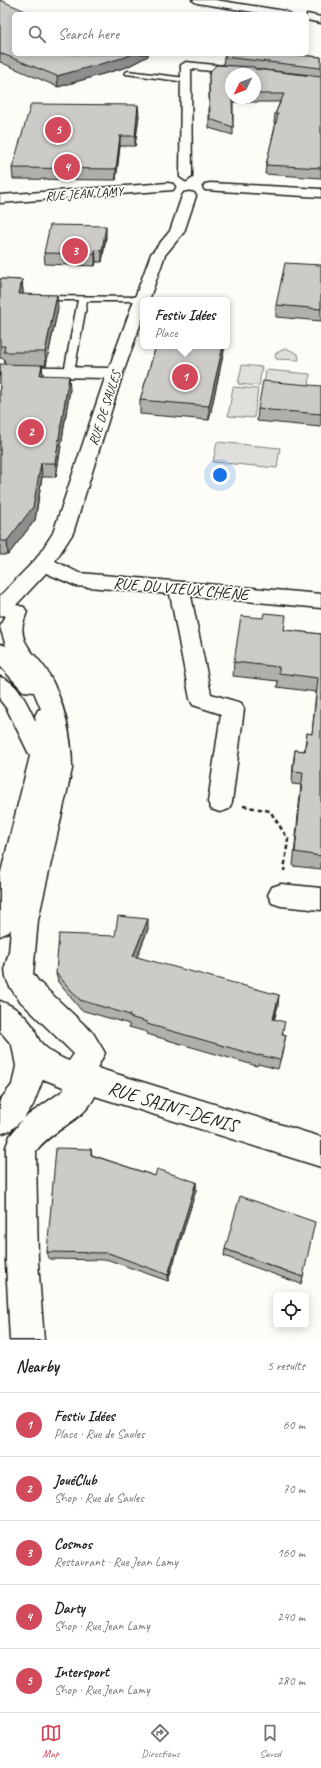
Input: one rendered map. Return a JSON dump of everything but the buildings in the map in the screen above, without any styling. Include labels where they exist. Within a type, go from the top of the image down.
[{"type":"street","points":[[197,0],[272,12]]},
{"type":"street","points":[[309,17],[321,20]]},
{"type":"street","points":[[225,69],[186,65],[186,80],[199,181],[207,191],[189,196],[172,192],[168,187],[169,183],[199,181],[321,193]]},
{"type":"street","name":"RUE JEAN LAMY","points":[[0,199],[168,187]]},
{"type":"street","name":"RUE DE SAULES","points":[[143,297],[158,254],[177,232],[189,196]]},
{"type":"street","name":"RUE DE SAULES","points":[[9,610],[43,564],[62,533],[115,373],[140,304]]},
{"type":"street","points":[[0,371],[115,373]]},
{"type":"street","name":"RUE DU VIEUX CHÊNE","points":[[43,564],[76,578],[321,601]]},
{"type":"street","points":[[179,588],[201,699],[233,709],[220,802]]},
{"type":"street","points":[[9,610],[15,643],[38,675],[52,709],[60,745],[60,763],[25,920],[23,952],[19,967],[20,978],[29,991],[83,1043],[90,1053],[76,1077],[80,1096],[33,1130],[21,1147],[22,1262],[27,1340]]},
{"type":"street","points":[[0,652],[31,685],[48,720],[42,757],[7,871],[0,924]]},
{"type":"street","points":[[0,684],[16,704],[42,757]]},
{"type":"street","points":[[281,895],[321,899]]},
{"type":"street","points":[[0,1014],[11,1021],[23,1035],[30,1051],[31,1073],[23,1094],[9,1113],[0,1119]]},
{"type":"street","name":"RUE SAINT-DENIS","points":[[30,1051],[47,1065],[60,1072],[143,1096],[321,1152]]},
{"type":"lane","points":[[128,73],[186,80]]},
{"type":"lane","points":[[36,298],[140,299]]},
{"type":"lane","points":[[69,372],[83,298]]},
{"type":"path","points":[[220,802],[270,811],[288,839],[281,895]]},
{"type":"shaded area","points":[[286,348],[298,354],[299,360],[276,359],[275,354]]},
{"type":"shaded area","points":[[242,365],[262,367],[259,386],[238,384]]},
{"type":"shaded area","points":[[266,370],[310,374],[309,388],[264,385]]},
{"type":"shaded area","points":[[233,387],[258,389],[254,418],[228,416]]},
{"type":"shaded area","points":[[217,442],[280,448],[277,468],[213,462]]},
{"type":"place","name":"Intersport","points":[[58,130]]},
{"type":"place","name":"Darty","points":[[67,167]]},
{"type":"place","name":"Cosmos","points":[[75,251]]},
{"type":"place","name":"Festiv Idées","points":[[185,377]]},
{"type":"place","name":"JouéClub","points":[[31,432]]}]
